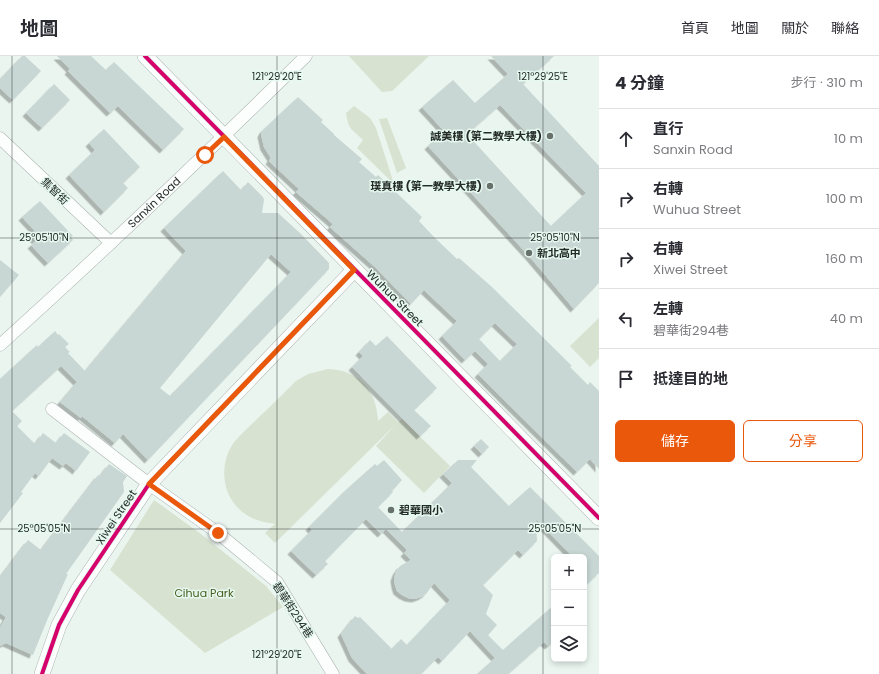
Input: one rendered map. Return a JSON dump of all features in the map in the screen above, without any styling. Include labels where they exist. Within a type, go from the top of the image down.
[{"type":"street","name":"Wuhua Street","points":[[145,56],[599,518]]},
{"type":"street","name":"Sanxin Road","points":[[0,346],[224,137],[306,56]]},
{"type":"street","name":"集智街","points":[[0,138],[111,243]]},
{"type":"street","name":"Xiwei Street","points":[[42,674],[59,625],[78,590],[149,484],[354,270]]},
{"type":"street","name":"碧華街294巷","points":[[52,409],[149,484],[218,533],[277,582],[333,674]]},
{"type":"green space","points":[[349,56],[429,56],[392,91],[382,92]]},
{"type":"green space","points":[[354,106],[370,118],[376,128],[394,184],[357,148],[363,140],[350,127],[346,113]]},
{"type":"green space","points":[[387,118],[406,168],[397,173],[379,119]]},
{"type":"green space","points":[[599,318],[599,358],[590,367],[570,346]]},
{"type":"green space","points":[[328,369],[349,373],[357,378],[364,384],[374,400],[378,421],[388,412],[398,422],[402,419],[450,466],[424,493],[376,446],[396,424],[275,543],[265,533],[275,524],[262,522],[250,517],[239,509],[231,499],[224,477],[227,454],[235,441],[296,381],[308,374]]},
{"type":"green space","name":"Cihua Park","points":[[154,500],[201,534],[266,586],[283,607],[205,653],[110,570]]},
{"type":"building","points":[[22,56],[25,56],[41,71],[13,100],[0,88],[0,79]]},
{"type":"building","points":[[57,56],[91,56],[106,70],[114,62],[184,129],[163,150],[118,106],[110,113],[68,71],[70,69]]},
{"type":"building","points":[[491,56],[554,56],[523,84],[599,166],[599,283],[574,309],[529,256],[428,146],[444,131],[422,107],[453,80],[475,103],[508,74]],"holes":[[[500,105],[586,193],[551,226],[467,134]]]},
{"type":"building","points":[[54,84],[70,100],[42,128],[26,113]]},
{"type":"building","points":[[298,97],[323,120],[321,122],[334,135],[362,159],[359,162],[376,177],[378,175],[422,217],[419,221],[433,236],[457,259],[459,258],[492,287],[572,366],[570,367],[588,385],[590,382],[599,391],[599,469],[590,459],[577,472],[478,374],[488,364],[475,351],[465,360],[442,336],[457,321],[424,290],[411,304],[375,267],[330,227],[333,224],[296,192],[299,189],[269,161],[271,158],[264,147],[261,134],[263,130]],"holes":[[[495,323],[517,344],[500,361],[479,339]]]},
{"type":"building","points":[[104,129],[140,167],[123,183],[128,188],[104,212],[69,175],[95,150],[89,143]]},
{"type":"building","points":[[223,171],[241,190],[248,182],[263,197],[262,213],[278,213],[329,263],[329,269],[148,460],[123,434],[115,443],[82,416],[81,418],[60,402],[77,382],[61,366],[12,411],[22,421],[17,426],[35,444],[43,433],[56,443],[64,433],[90,452],[76,471],[66,463],[63,466],[52,458],[39,476],[35,473],[21,492],[23,493],[0,523],[0,379],[37,345],[38,347],[55,331],[69,344],[65,347],[70,352],[68,353],[85,371],[186,251],[164,228]],"holes":[[[271,254],[291,272],[170,396],[160,388]]]},
{"type":"building","points":[[40,201],[73,236],[71,237],[73,240],[48,263],[31,245],[36,241],[30,235],[35,231],[22,217]]},
{"type":"building","points":[[0,260],[19,275],[0,297]]},
{"type":"building","points":[[387,336],[437,388],[414,410],[431,426],[420,436],[352,367],[363,356],[359,352],[370,340],[376,346]]},
{"type":"building","points":[[481,439],[489,447],[482,454],[474,446]]},
{"type":"building","points":[[384,460],[402,480],[392,491],[393,492],[378,507],[402,532],[452,483],[443,474],[458,460],[477,460],[471,467],[509,506],[530,487],[599,556],[599,573],[587,584],[587,554],[570,554],[536,519],[537,541],[523,555],[518,550],[483,585],[493,595],[486,614],[497,625],[488,635],[503,650],[551,608],[551,644],[548,646],[544,642],[508,674],[477,674],[495,658],[470,631],[442,661],[438,657],[421,674],[367,674],[352,658],[341,634],[355,616],[358,618],[360,617],[392,649],[401,639],[407,645],[450,600],[434,583],[426,594],[415,599],[408,598],[397,591],[394,578],[396,572],[400,566],[411,560],[404,553],[407,550],[386,529],[381,534],[366,519],[325,561],[328,564],[316,575],[291,551],[312,530],[309,527],[347,489],[375,464],[377,466]]},
{"type":"building","points":[[109,464],[127,476],[123,482],[124,492],[66,574],[68,574],[33,655],[6,643],[0,646],[0,628],[6,617],[0,613],[0,577],[28,540],[41,550],[98,475],[100,476]]},
{"type":"cycle path","points":[[145,56],[599,518]]},
{"type":"cycle path","points":[[42,674],[59,625],[78,590],[149,484],[354,270]]},
{"type":"place","name":"誠美樓 (第二教學大樓)","points":[[550,136]]},
{"type":"place","name":"璞真樓 (第一教學大樓)","points":[[490,186]]},
{"type":"place","name":"新北高中","points":[[529,253]]},
{"type":"place","name":"碧華國小","points":[[391,510]]},
{"type":"route","points":[[205,155],[224,137],[354,270],[149,484],[218,533]]}]
